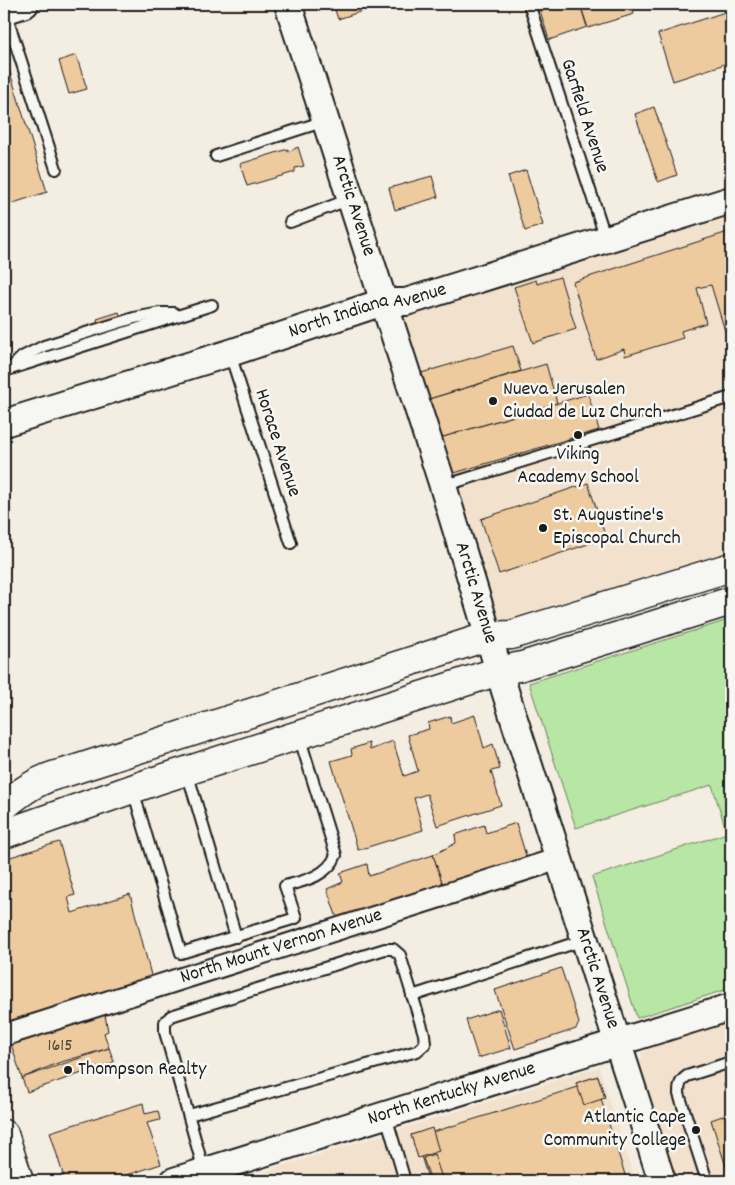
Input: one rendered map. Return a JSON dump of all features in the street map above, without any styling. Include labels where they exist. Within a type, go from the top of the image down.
[{"type":"main road","points":[[4,806],[36,782],[52,776],[489,636],[511,636],[731,567]]},
{"type":"main road","points":[[4,834],[186,771],[298,735],[499,671],[522,666],[731,601]]},
{"type":"main road","points":[[4,1134],[19,1181]]},
{"type":"street","name":"Arctic Avenue","points":[[288,4],[443,486],[558,859],[662,1181]]},
{"type":"street","name":"North Indiana Avenue","points":[[4,423],[230,353],[383,302],[406,302],[731,200]]},
{"type":"street","name":"North Mount Vernon Avenue","points":[[4,1036],[558,859]]},
{"type":"street","name":"North Kentucky Avenue","points":[[174,1181],[731,1007]]},
{"type":"lane","name":"Garfield Avenue","points":[[529,4],[606,240]]},
{"type":"lane","points":[[11,8],[56,169]]},
{"type":"lane","points":[[216,156],[326,121]]},
{"type":"lane","points":[[290,222],[350,199]]},
{"type":"lane","points":[[8,370],[212,305]]},
{"type":"lane","name":"Horace Avenue","points":[[230,353],[291,544]]},
{"type":"lane","points":[[443,486],[731,397]]},
{"type":"lane","points":[[133,789],[181,953],[296,918],[285,886],[321,874],[333,864],[336,855],[298,735]]},
{"type":"lane","points":[[186,771],[236,937]]},
{"type":"lane","points":[[412,996],[585,940]]},
{"type":"lane","points":[[190,1115],[417,1051],[425,1044],[424,1034],[400,955],[393,949],[385,949],[171,1016],[165,1022],[165,1032],[190,1115],[204,1172]]},
{"type":"lane","points":[[707,1181],[679,1094],[679,1086],[682,1079],[687,1076],[731,1062]]},
{"type":"lane","points":[[385,1115],[405,1181]]},
{"type":"shaded area","name":"Viking Academy School","points":[[731,200],[731,567],[489,636],[383,302]]},
{"type":"shaded area","name":"Atlantic Cape Community College","points":[[731,1022],[731,1181],[677,1181],[644,1079],[640,1062],[642,1053],[652,1047]]},
{"type":"shaded area","points":[[599,1067],[635,1181],[234,1181]]},
{"type":"green space","points":[[731,619],[731,988],[637,1018],[592,877],[727,833],[712,785],[576,828],[529,683]]},
{"type":"building","points":[[333,4],[384,4],[338,19]]},
{"type":"building","points":[[538,4],[580,4],[587,27],[549,40]]},
{"type":"building","points":[[580,4],[631,4],[634,14],[588,28]]},
{"type":"building","points":[[731,10],[731,62],[673,81],[658,34]]},
{"type":"building","points":[[4,53],[47,192],[4,206]]},
{"type":"building","points":[[76,55],[87,89],[69,94],[59,61]]},
{"type":"building","points":[[654,107],[677,175],[658,182],[635,114]]},
{"type":"building","points":[[298,147],[304,166],[295,168],[295,172],[247,186],[240,164],[288,149],[288,152]]},
{"type":"building","points":[[526,170],[543,225],[525,231],[508,176]]},
{"type":"building","points":[[432,176],[438,197],[395,210],[389,188]]},
{"type":"building","points":[[731,231],[731,351],[711,285],[697,288],[706,323],[681,331],[683,338],[625,356],[624,349],[596,359],[573,282]]},
{"type":"building","points":[[560,277],[576,329],[533,343],[514,287],[536,280],[537,284]]},
{"type":"building","points":[[119,312],[127,336],[105,343],[97,319]]},
{"type":"building","points":[[513,346],[521,371],[429,399],[421,373]]},
{"type":"building","name":"Nueva Jerusalen Ciudad de Luz Church","points":[[546,364],[557,403],[440,438],[429,399]]},
{"type":"building","points":[[588,394],[599,430],[451,474],[440,438]]},
{"type":"building","name":"St. Augustine's Episcopal Church","points":[[588,483],[606,538],[499,574],[481,519]]},
{"type":"building","points":[[475,715],[484,748],[493,744],[500,769],[491,771],[501,805],[437,826],[427,794],[414,798],[423,830],[358,850],[331,761],[352,755],[351,749],[369,743],[370,750],[393,741],[404,776],[418,771],[408,735],[429,729],[428,723],[450,716],[451,723]]},
{"type":"building","points":[[516,823],[527,859],[443,885],[433,855],[456,843],[455,835],[484,825],[486,833]]},
{"type":"building","points":[[59,842],[75,895],[68,897],[72,913],[130,894],[152,979],[4,1026],[4,859]]},
{"type":"building","points":[[433,855],[443,885],[337,918],[327,889],[343,882],[340,873],[367,864],[369,876]]},
{"type":"building","points":[[561,968],[579,1023],[576,1029],[515,1049],[495,990]]},
{"type":"building","points":[[499,1009],[511,1048],[478,1058],[466,1020]]},
{"type":"building","points":[[105,1015],[108,1031],[104,1033],[109,1048],[58,1063],[22,1078],[11,1044]]},
{"type":"building","name":"Thompson Realty","points":[[109,1048],[114,1062],[27,1092],[22,1078]]},
{"type":"building","points":[[598,1076],[605,1098],[601,1099],[627,1181],[429,1181],[421,1156],[418,1157],[411,1135],[431,1129],[433,1132],[578,1087],[576,1083]]},
{"type":"building","points":[[598,1076],[605,1098],[584,1105],[576,1083]]},
{"type":"building","name":"Atlantic Cape Community College","points":[[731,1082],[731,1106],[724,1084]]},
{"type":"building","points":[[143,1103],[145,1114],[158,1111],[160,1120],[147,1123],[161,1164],[109,1181],[65,1181],[50,1132]]},
{"type":"building","name":"Atlantic Cape Community College","points":[[731,1113],[731,1176],[729,1176],[711,1120]]},
{"type":"building","points":[[432,1128],[439,1151],[418,1158],[411,1135]]},
{"type":"building","points":[[434,1154],[443,1181],[431,1181],[423,1158]]},
{"type":"building","points":[[313,1176],[314,1181],[298,1181]]},
{"type":"place","name":"Nueva Jerusalen Ciudad de Luz Church","points":[[493,401]]},
{"type":"place","name":"Viking Academy School","points":[[578,435]]},
{"type":"place","name":"St. Augustine's Episcopal Church","points":[[543,528]]},
{"type":"place","name":"Thompson Realty","points":[[68,1070]]},
{"type":"place","name":"Atlantic Cape Community College","points":[[696,1130]]}]
